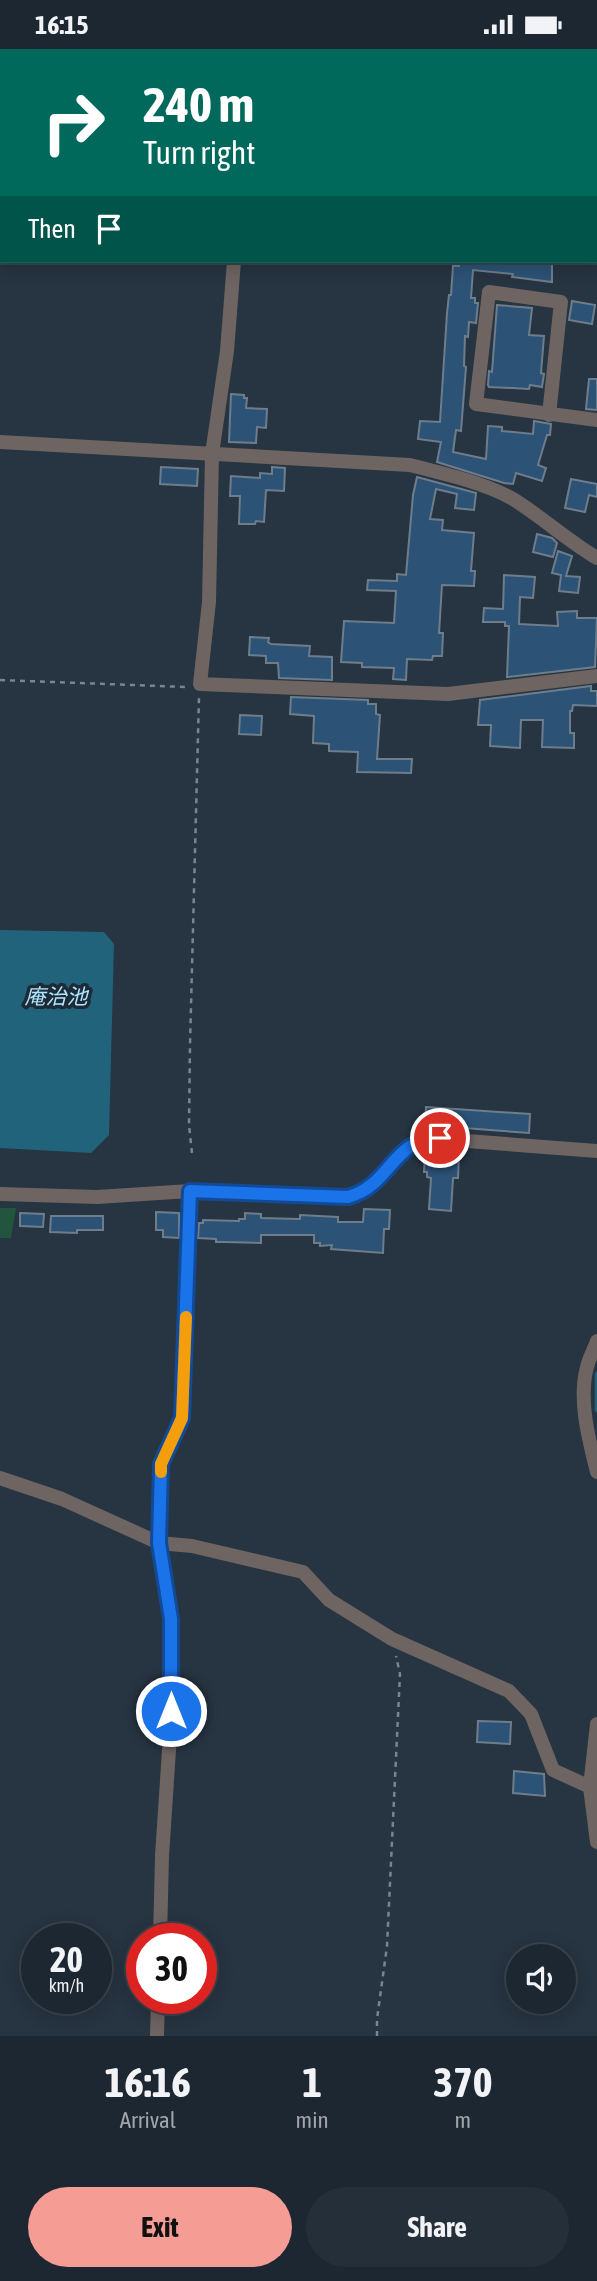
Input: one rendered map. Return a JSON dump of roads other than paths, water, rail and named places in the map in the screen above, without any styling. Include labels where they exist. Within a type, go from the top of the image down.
[{"type":"street","points":[[234,263],[228,351],[212,454],[209,603],[200,684],[448,694],[597,676]]},
{"type":"street","points":[[549,415],[561,302],[489,292],[476,404],[549,415],[597,420]]},
{"type":"street","points":[[0,442],[410,465],[457,477],[512,498],[573,544],[597,558]]},
{"type":"street","points":[[0,1194],[97,1197],[190,1191],[348,1197],[362,1193],[375,1184],[405,1149],[428,1138],[597,1151]]},
{"type":"street","points":[[160,1923],[170,1735],[171,1619],[159,1543],[161,1464],[182,1418],[190,1191]]},
{"type":"street","points":[[597,1341],[586,1369],[585,1424],[597,1472]]},
{"type":"street","points":[[0,1478],[62,1499],[159,1543],[192,1546],[303,1572],[329,1600],[392,1639],[509,1691],[531,1714],[553,1770],[590,1787]]},
{"type":"street","points":[[597,1724],[590,1787],[597,1842]]},
{"type":"street","points":[[157,2036],[158,2014]]},
{"type":"water","name":"庵治池","points":[[0,930],[104,932],[114,944],[109,1135],[91,1153],[0,1148]]},
{"type":"waterway","points":[[597,1374],[597,1410]]}]
